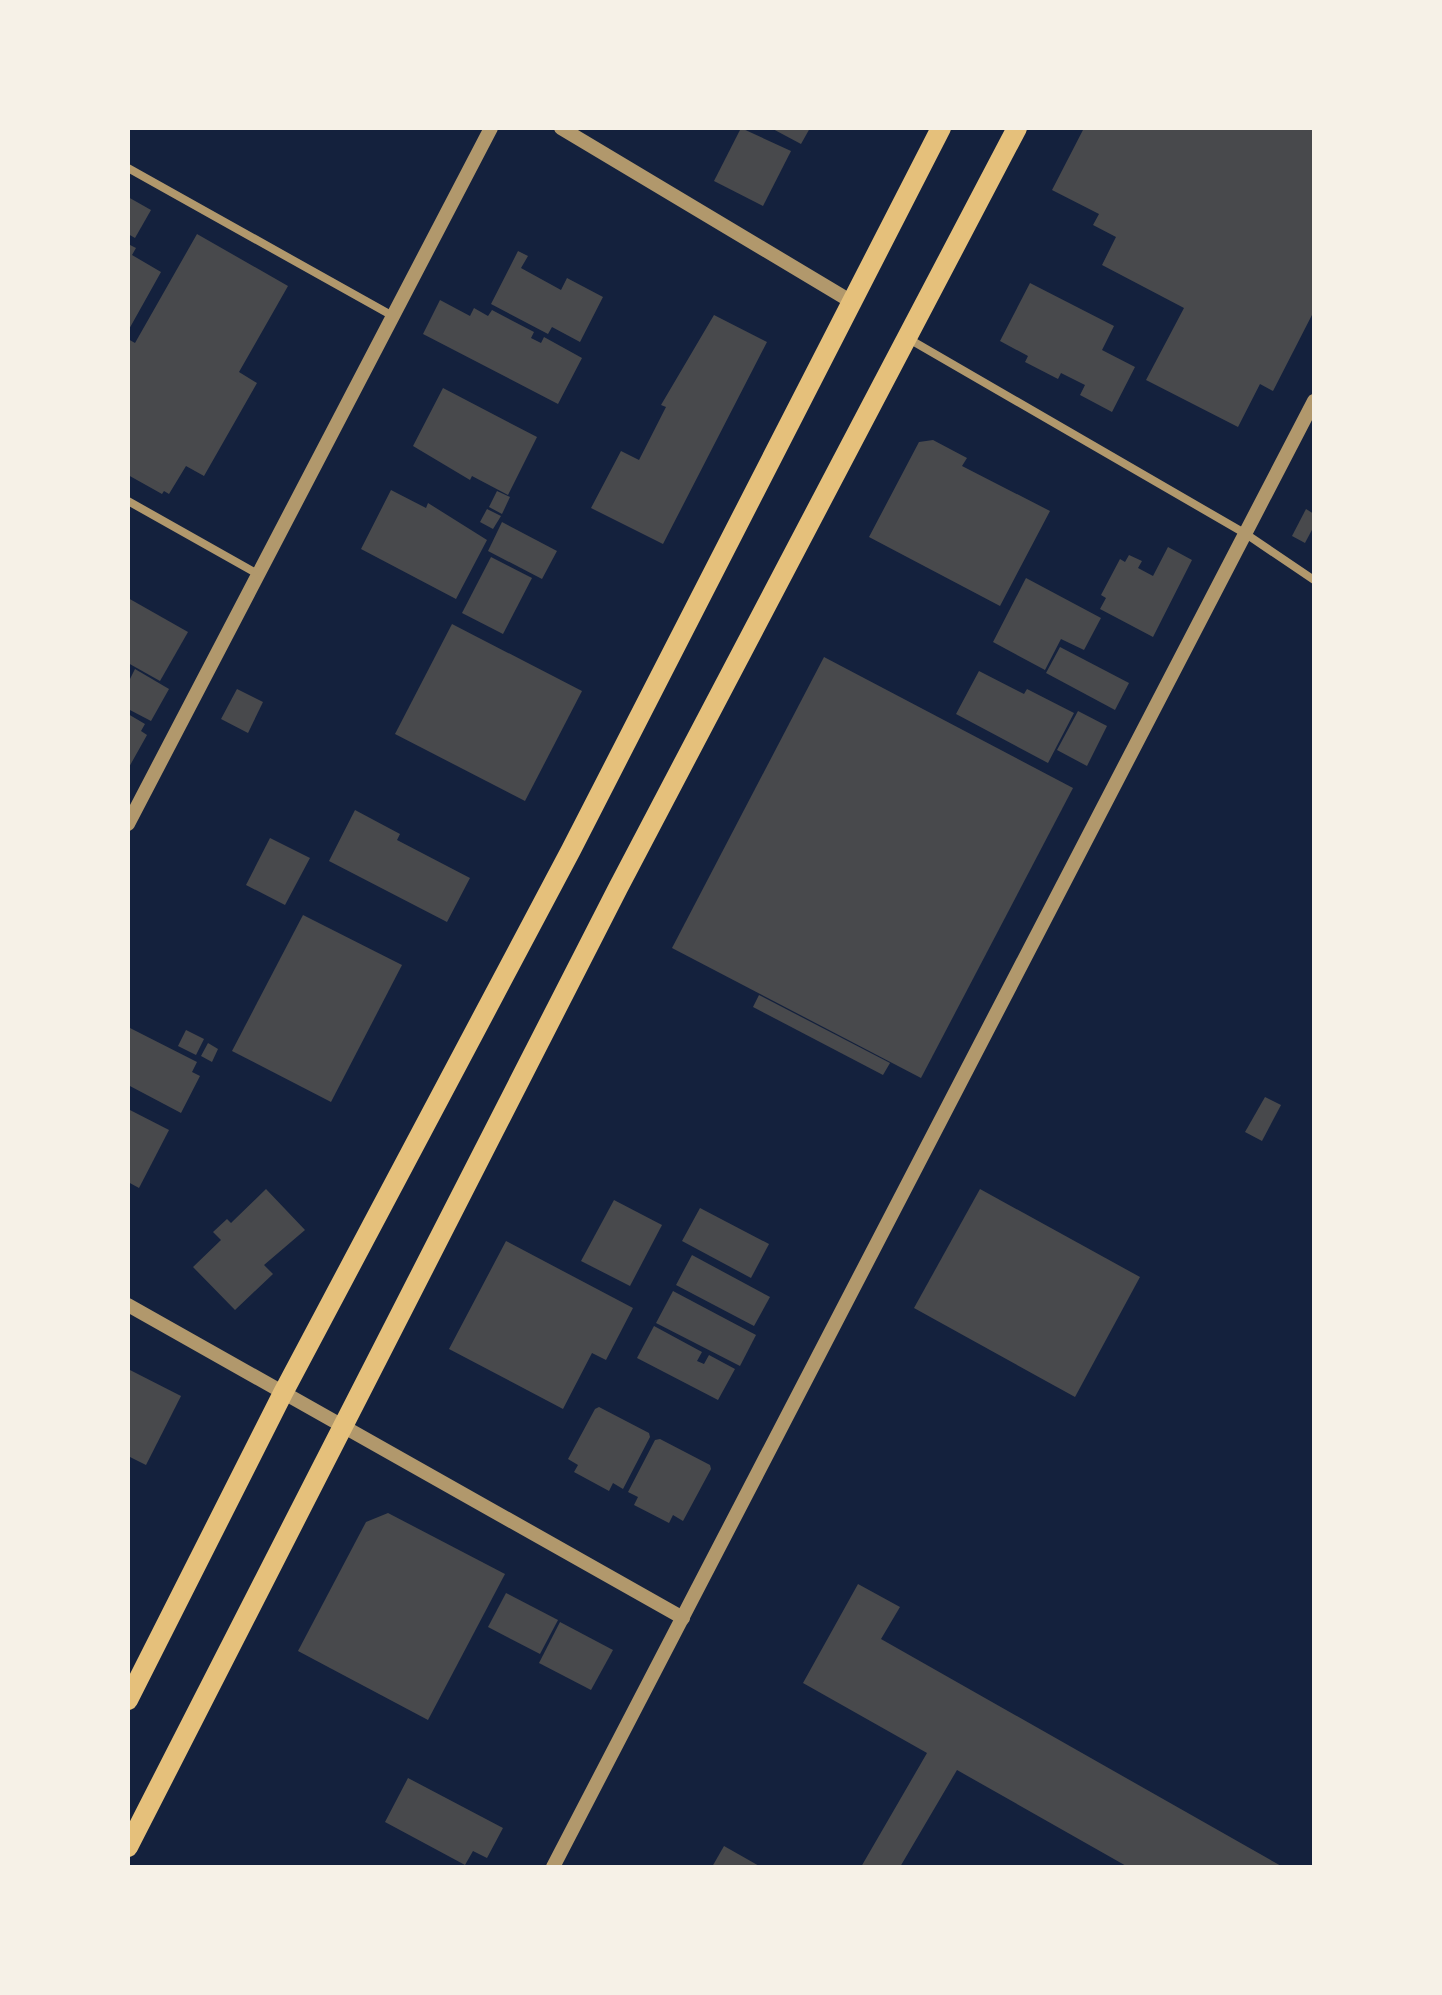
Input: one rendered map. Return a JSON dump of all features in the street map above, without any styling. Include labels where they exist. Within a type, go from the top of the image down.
[{"type":"main road","points":[[128,1700],[283,1393],[571,850],[941,128]]},
{"type":"main road","points":[[128,1847],[625,874],[1017,128]]},
{"type":"street","points":[[128,824],[256,573],[491,128]]},
{"type":"street","points":[[561,128],[852,302]]},
{"type":"street","points":[[128,168],[391,315]]},
{"type":"street","points":[[909,338],[1246,534],[1314,580]]},
{"type":"street","points":[[553,1867],[1314,401]]},
{"type":"street","points":[[128,501],[256,573]]},
{"type":"street","points":[[128,1305],[683,1618]]},
{"type":"building","points":[[741,128],[791,151],[763,206],[714,181]]},
{"type":"building","points":[[771,128],[810,128],[801,144]]},
{"type":"building","points":[[1084,128],[1314,128],[1314,311],[1273,391],[1260,384],[1238,427],[1146,380],[1184,308],[1102,265],[1116,237],[1093,225],[1099,214],[1052,190]]},
{"type":"building","points":[[128,197],[151,210],[135,238],[128,234]]},
{"type":"building","points":[[197,234],[288,286],[239,372],[257,383],[204,476],[186,466],[169,494],[164,491],[162,494],[128,475],[128,339],[135,343]]},
{"type":"building","points":[[128,244],[136,248],[132,255],[161,272],[128,331]]},
{"type":"building","points":[[518,251],[528,256],[521,268],[561,290],[567,278],[603,297],[580,342],[552,327],[548,334],[491,304]]},
{"type":"building","points":[[1030,283],[1114,326],[1102,350],[1135,367],[1112,412],[1080,395],[1085,385],[1061,373],[1058,379],[1025,362],[1028,356],[1000,341]]},
{"type":"building","points":[[440,300],[470,316],[474,308],[488,316],[492,310],[534,332],[531,338],[541,343],[544,337],[582,358],[558,404],[423,334]]},
{"type":"building","points":[[714,315],[767,342],[663,544],[591,508],[621,451],[639,460],[666,407],[661,405]]},
{"type":"building","points":[[443,388],[537,437],[508,495],[472,476],[470,480],[413,446]]},
{"type":"building","points":[[933,440],[967,458],[962,466],[1050,511],[1000,606],[869,537],[919,442]]},
{"type":"building","points":[[391,490],[426,508],[428,503],[487,540],[456,599],[361,549]]},
{"type":"building","points":[[497,491],[510,497],[502,514],[489,507]]},
{"type":"building","points":[[487,509],[501,516],[493,529],[480,522]]},
{"type":"building","points":[[1306,509],[1314,514],[1314,526],[1305,543],[1292,536]]},
{"type":"building","points":[[502,522],[557,551],[542,579],[488,551]]},
{"type":"building","points":[[1168,547],[1192,560],[1153,637],[1100,609],[1106,598],[1101,595],[1120,559],[1125,562],[1129,555],[1142,561],[1138,568],[1153,576]]},
{"type":"building","points":[[491,557],[532,578],[503,634],[462,613]]},
{"type":"building","points":[[1026,578],[1101,618],[1084,650],[1061,639],[1045,670],[993,642]]},
{"type":"building","points":[[128,598],[188,632],[160,681],[128,663]]},
{"type":"building","points":[[452,624],[582,691],[525,801],[395,734]]},
{"type":"building","points":[[1060,647],[1129,683],[1115,710],[1046,673]]},
{"type":"building","points":[[824,657],[1073,788],[921,1078],[672,948]]},
{"type":"building","points":[[135,669],[169,689],[151,721],[128,709],[128,683]]},
{"type":"building","points":[[979,671],[1024,694],[1027,689],[1074,713],[1048,763],[956,714]]},
{"type":"building","points":[[237,689],[263,702],[248,733],[221,719]]},
{"type":"building","points":[[1078,711],[1107,726],[1087,766],[1057,750]]},
{"type":"building","points":[[128,714],[145,724],[141,731],[147,735],[128,769]]},
{"type":"building","points":[[355,810],[400,834],[397,840],[470,878],[447,922],[329,861]]},
{"type":"building","points":[[270,838],[310,858],[285,905],[246,885]]},
{"type":"building","points":[[303,915],[402,965],[331,1102],[232,1051]]},
{"type":"building","points":[[759,995],[890,1063],[883,1075],[753,1007]]},
{"type":"building","points":[[130,1028],[197,1062],[192,1072],[200,1076],[181,1113],[128,1085]]},
{"type":"building","points":[[186,1030],[204,1039],[196,1055],[178,1046]]},
{"type":"building","points":[[208,1043],[218,1049],[212,1062],[201,1056]]},
{"type":"building","points":[[1265,1097],[1281,1105],[1262,1141],[1245,1132]]},
{"type":"building","points":[[128,1109],[169,1130],[139,1188],[128,1182]]},
{"type":"building","points":[[266,1189],[305,1230],[264,1265],[273,1274],[235,1310],[193,1267],[221,1240],[213,1232],[227,1219],[231,1223]]},
{"type":"building","points":[[980,1189],[1140,1277],[1075,1397],[914,1308]]},
{"type":"building","points":[[614,1200],[662,1225],[630,1286],[581,1261]]},
{"type":"building","points":[[700,1208],[769,1244],[751,1278],[682,1241]]},
{"type":"building","points":[[506,1241],[633,1308],[606,1360],[592,1353],[563,1409],[449,1349]]},
{"type":"building","points":[[692,1255],[770,1297],[754,1326],[676,1285]]},
{"type":"building","points":[[673,1291],[756,1335],[740,1366],[656,1323]]},
{"type":"building","points":[[654,1326],[702,1352],[697,1361],[704,1364],[709,1355],[735,1369],[718,1400],[637,1358]]},
{"type":"building","points":[[128,1369],[181,1396],[146,1465],[128,1456]]},
{"type":"building","points":[[599,1407],[649,1433],[650,1437],[623,1489],[613,1483],[609,1491],[574,1472],[578,1465],[568,1459],[595,1409]]},
{"type":"building","points":[[660,1439],[710,1465],[711,1469],[683,1521],[673,1515],[669,1523],[634,1505],[638,1497],[628,1492],[655,1440]]},
{"type":"building","points":[[388,1513],[505,1574],[428,1720],[298,1651],[366,1522]]},
{"type":"building","points":[[858,1584],[900,1607],[881,1639],[1283,1867],[1128,1867],[957,1770],[900,1867],[861,1867],[927,1753],[803,1683]]},
{"type":"building","points":[[506,1593],[558,1620],[540,1654],[488,1627]]},
{"type":"building","points":[[560,1622],[613,1650],[591,1690],[539,1663]]},
{"type":"building","points":[[408,1778],[503,1828],[487,1858],[473,1851],[465,1865],[385,1822]]},
{"type":"building","points":[[724,1846],[761,1867],[712,1867]]}]
